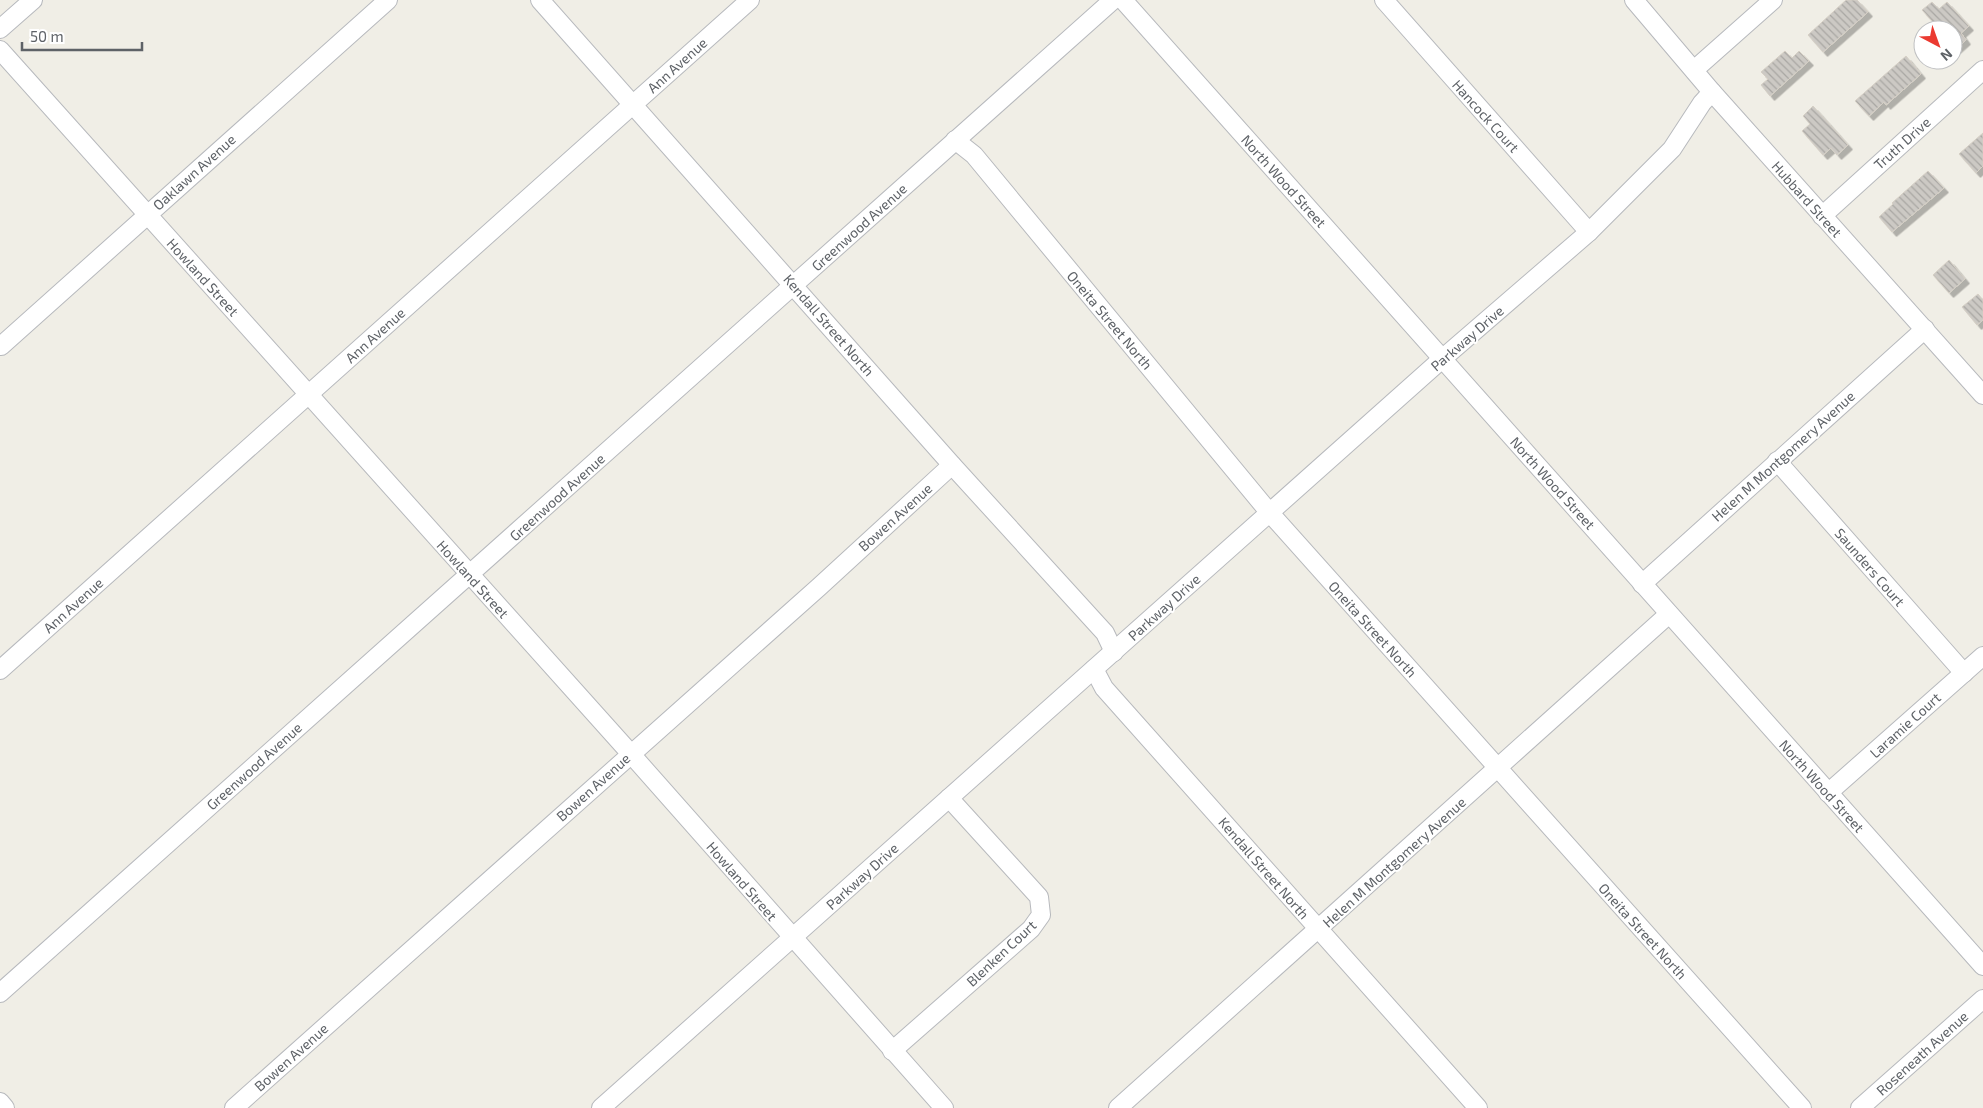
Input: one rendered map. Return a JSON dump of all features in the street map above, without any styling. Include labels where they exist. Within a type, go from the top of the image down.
[{"type":"street","points":[[0,29],[33,0]]},
{"type":"street","name":"Oaklawn Avenue","points":[[1,346],[146,214],[388,0]]},
{"type":"street","name":"Kendall Street North","points":[[540,0],[952,465],[1105,633],[1114,652]]},
{"type":"street","name":"Ann Avenue","points":[[0,670],[750,0]]},
{"type":"street","name":"Greenwood Avenue","points":[[0,993],[795,286],[955,140],[1113,0]]},
{"type":"street","name":"North Wood Street","points":[[1123,0],[1983,966]]},
{"type":"street","name":"Hancock Court","points":[[1384,0],[1589,232]]},
{"type":"street","name":"Hubbard Street","points":[[1634,0],[1712,92],[1983,395]]},
{"type":"street","points":[[1694,70],[1773,0]]},
{"type":"street","name":"Howland Street","points":[[0,50],[631,754],[944,1108]]},
{"type":"street","name":"Truth Drive","points":[[1822,216],[1983,70]]},
{"type":"street","name":"Parkway Drive","points":[[601,1108],[1442,359],[1589,232],[1672,149],[1702,103],[1712,92]]},
{"type":"street","name":"Oneita Street North","points":[[955,140],[974,155],[1270,512],[1497,769],[1802,1108]]},
{"type":"street","name":"Helen M Montgomery Avenue","points":[[1642,584],[1925,329]]},
{"type":"street","name":"Saunders Court","points":[[1777,461],[1964,673]]},
{"type":"street","name":"Bowen Avenue","points":[[234,1108],[952,465]]},
{"type":"street","name":"Helen M Montgomery Avenue","points":[[1118,1108],[1669,614]]},
{"type":"street","name":"Laramie Court","points":[[1828,793],[1983,656]]},
{"type":"street","name":"Kendall Street North","points":[[1094,669],[1104,688],[1478,1108]]},
{"type":"street","name":"Blenken Court","points":[[892,1051],[1031,929],[1041,915],[1039,897],[949,798]]},
{"type":"street","name":"Roseneath Avenue","points":[[1860,1108],[1983,999]]},
{"type":"street","points":[[0,1102],[5,1108]]},
{"type":"building","points":[[1846,0],[1857,0],[1868,12],[1823,52],[1808,35]]},
{"type":"building","points":[[1932,2],[1939,9],[1947,2],[1969,26],[1963,31],[1963,20],[1931,20],[1922,10]]},
{"type":"building","points":[[1785,51],[1792,58],[1799,51],[1809,61],[1770,96],[1761,85],[1768,79],[1761,72]]},
{"type":"building","points":[[1906,56],[1913,64],[1913,70],[1918,70],[1921,74],[1886,105],[1884,102],[1869,116],[1855,101]]},
{"type":"building","points":[[1813,106],[1848,145],[1837,155],[1831,148],[1823,155],[1802,131],[1810,124],[1803,116]]},
{"type":"building","points":[[1983,133],[1983,166],[1976,173],[1959,154]]},
{"type":"building","points":[[1928,171],[1944,188],[1892,232],[1879,217]]},
{"type":"building","points":[[1949,260],[1965,279],[1949,293],[1933,275]]},
{"type":"building","points":[[1978,294],[1983,300],[1983,320],[1977,325],[1962,307]]}]
